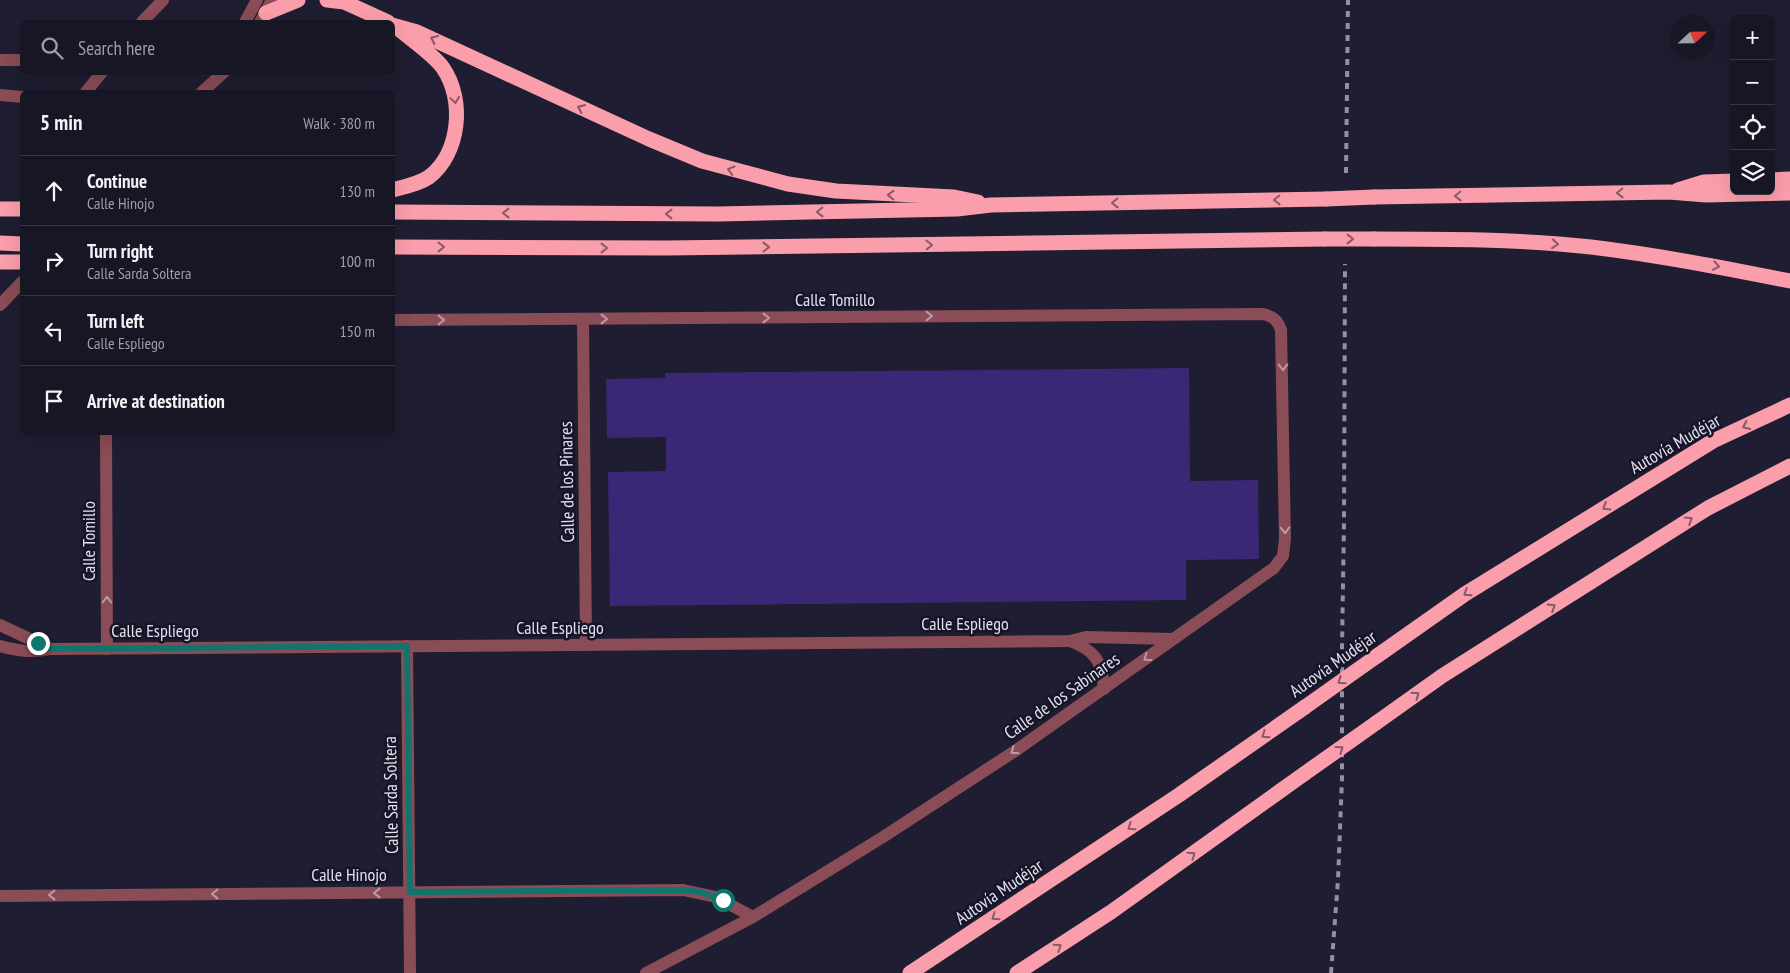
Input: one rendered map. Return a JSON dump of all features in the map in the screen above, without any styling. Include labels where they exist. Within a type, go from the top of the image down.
[{"type":"highway","points":[[266,12],[298,0]]},
{"type":"highway","points":[[327,0],[344,1],[384,20]]},
{"type":"highway","points":[[395,26],[417,32],[641,136],[702,161],[788,184],[836,191],[954,197],[991,205]]},
{"type":"highway","points":[[395,27],[442,66],[450,80],[454,93],[457,116],[455,134],[450,150],[440,165],[428,178],[395,189]]},
{"type":"highway","points":[[1775,180],[1790,179]]},
{"type":"highway","points":[[1669,192],[1704,182],[1730,181]]},
{"type":"highway","points":[[395,212],[718,214],[956,209],[991,205],[1374,197],[1669,192],[1706,195],[1790,193]]},
{"type":"highway","points":[[0,209],[20,209]]},
{"type":"highway","points":[[395,247],[667,248],[1326,239],[1497,240],[1592,247],[1706,264],[1790,281]]},
{"type":"highway","points":[[0,243],[20,244]]},
{"type":"highway","points":[[0,262],[20,262]]},
{"type":"highway","name":"Autovía Mudéjar","points":[[910,973],[1179,795],[1465,594],[1714,441],[1790,405]]},
{"type":"highway","points":[[1017,973],[1111,912],[1442,676],[1708,508],[1790,466]]},
{"type":"street","points":[[144,20],[163,0]]},
{"type":"street","points":[[246,20],[258,0]]},
{"type":"street","points":[[0,60],[20,60]]},
{"type":"street","points":[[88,90],[100,75]]},
{"type":"street","points":[[205,89],[213,75]]},
{"type":"street","points":[[205,89],[221,75]]},
{"type":"street","points":[[0,95],[20,97]]},
{"type":"street","points":[[1,304],[20,284]]},
{"type":"street","name":"Calle Tomillo","points":[[395,320],[1262,314],[1276,320]]},
{"type":"street","name":"Calle de los Pinares","points":[[583,319],[586,645]]},
{"type":"street","name":"Calle de los Sabinares","points":[[646,973],[752,917],[883,837],[1015,751],[1267,574],[1280,562],[1286,540],[1283,338],[1282,330],[1276,320]]},
{"type":"street","name":"Calle Tomillo","points":[[106,435],[107,649]]},
{"type":"street","name":"Calle Espliego","points":[[0,625],[51,649]]},
{"type":"street","name":"Calle Espliego","points":[[0,646],[22,652],[51,649],[1070,641],[1086,637],[1173,639]]},
{"type":"street","name":"Calle Espliego","points":[[1070,641],[1089,650],[1096,658],[1102,672],[1104,689]]},
{"type":"street","name":"Calle Sarda Soltera","points":[[407,646],[410,973]]},
{"type":"street","name":"Calle Hinojo","points":[[0,896],[683,890],[716,897],[752,917]]},
{"type":"building","points":[[1189,368],[1190,481],[1258,480],[1259,559],[1186,560],[1186,600],[610,606],[608,472],[666,471],[666,437],[607,438],[606,379],[665,378],[665,373]]},
{"type":"railway","points":[[1346,173],[1348,0]]},
{"type":"railway","points":[[1331,973],[1338,880],[1342,778],[1345,264]]},
{"type":"route","points":[[38,643],[51,649],[407,646],[410,892],[683,890],[700,892],[723,900]]}]
